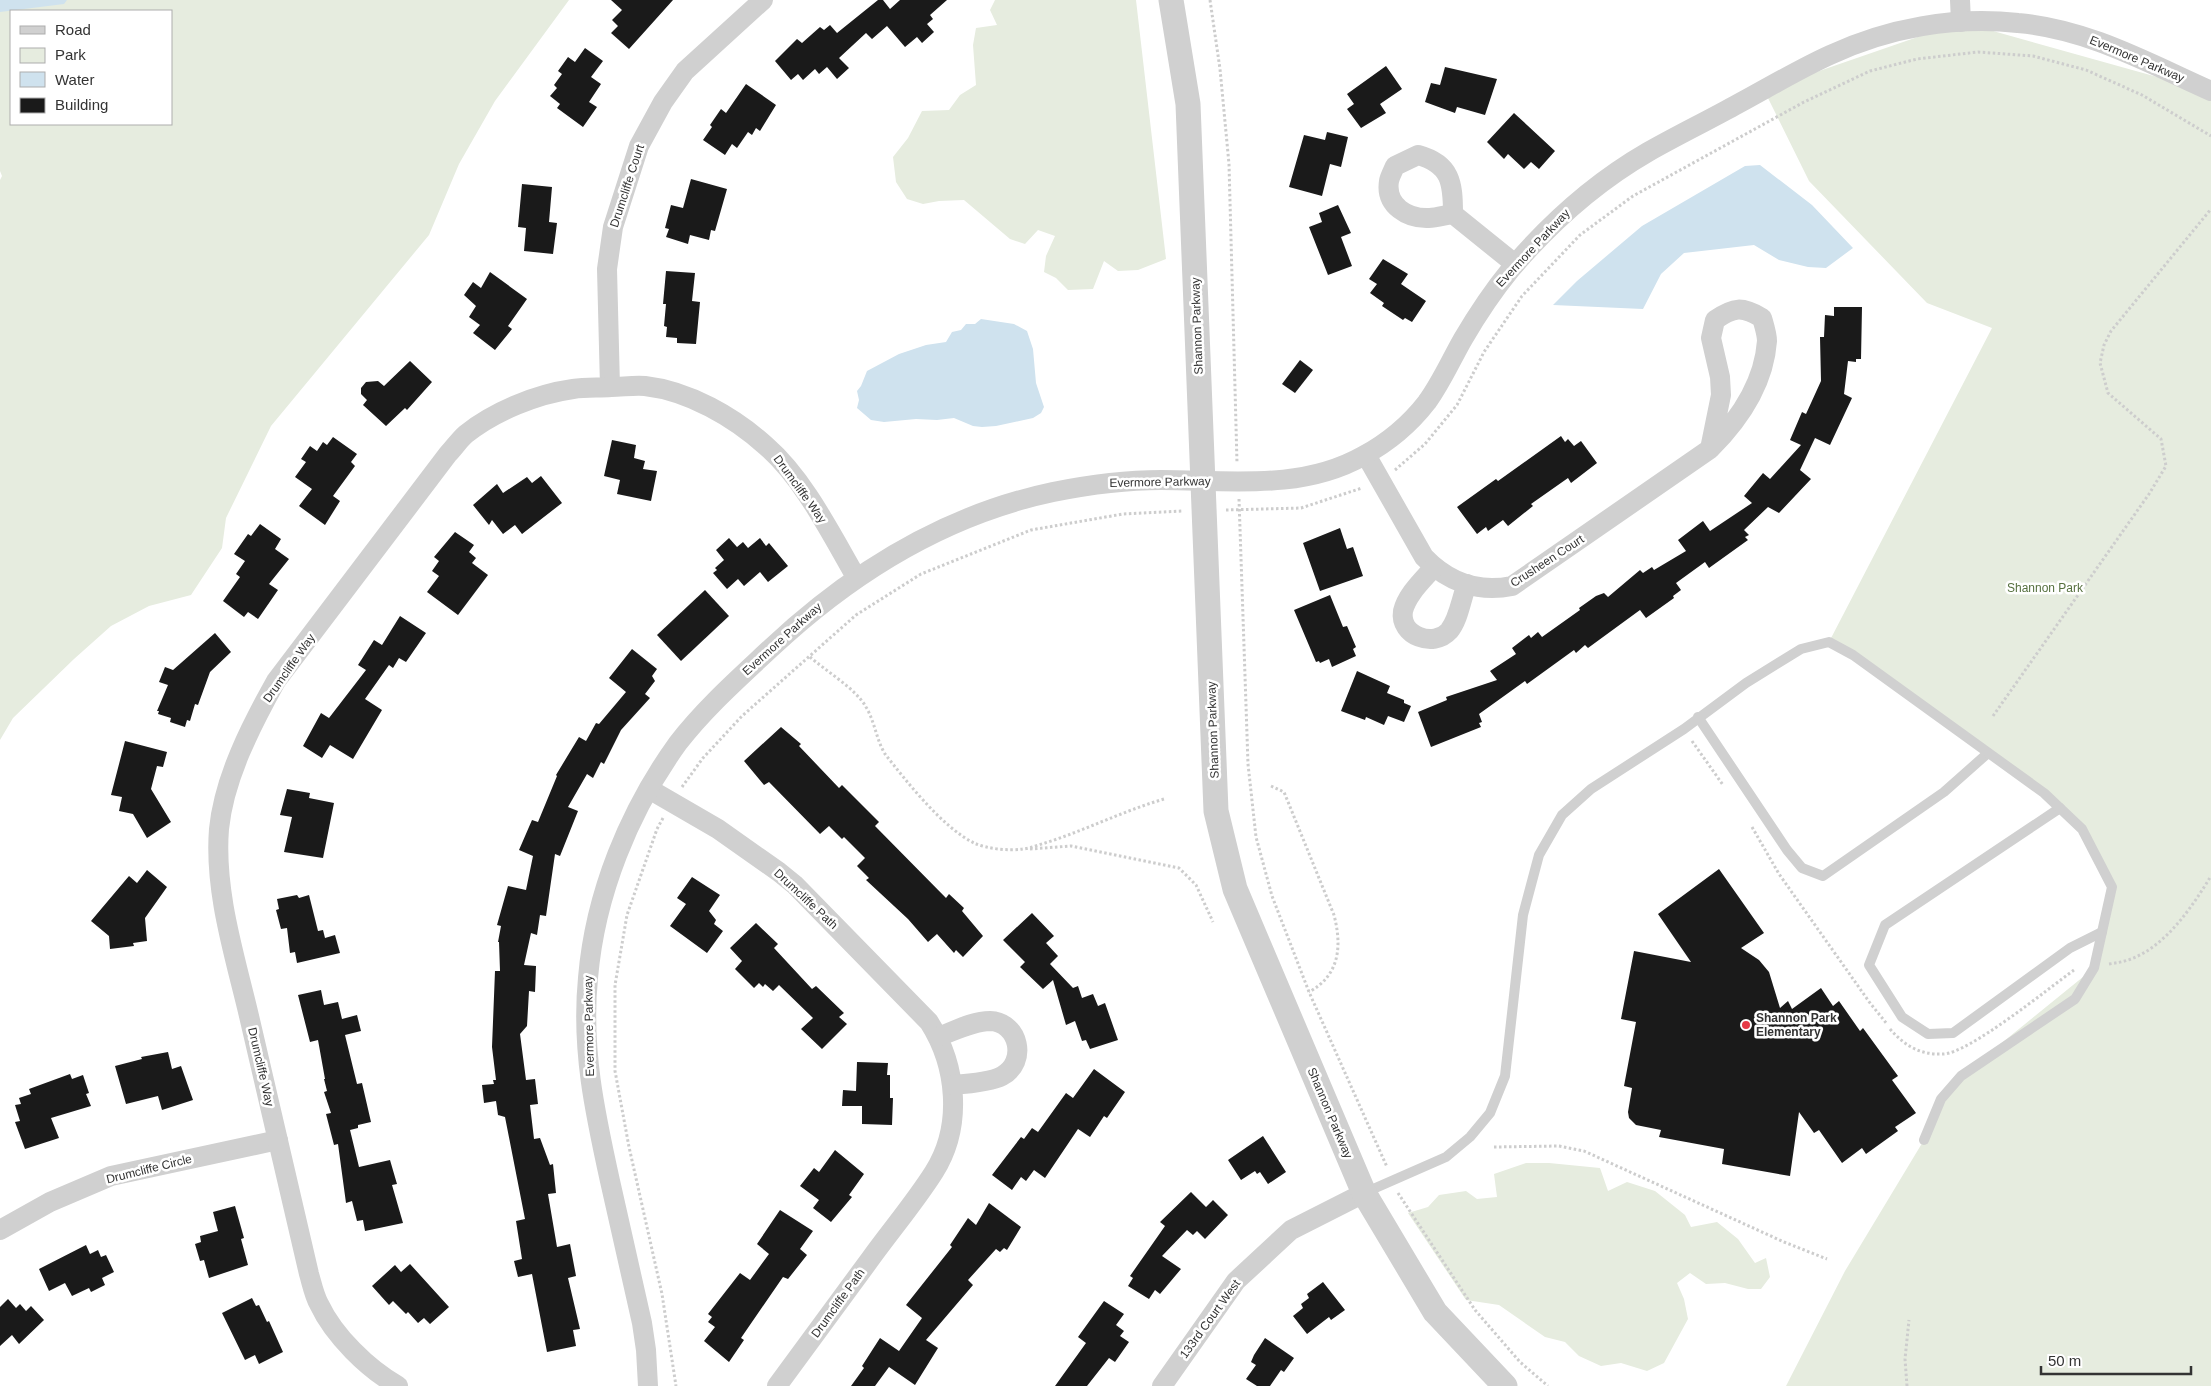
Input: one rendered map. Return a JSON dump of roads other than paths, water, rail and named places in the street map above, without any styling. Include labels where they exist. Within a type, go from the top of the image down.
[{"type":"street","name":"Drumcliffe Court","points":[[610,387],[607,269],[612,227],[639,146],[663,102],[685,71],[763,0]]},
{"type":"street","name":"Shannon Parkway","points":[[1171,0],[1188,104],[1216,811],[1235,889],[1364,1193],[1435,1312],[1505,1386]]},
{"type":"street","points":[[1960,0],[1961,22]]},
{"type":"street","name":"Evermore Parkway","points":[[648,1386],[642,1323],[590,1089],[587,1000],[591,952],[601,904],[626,834],[649,789],[678,744],[715,701],[795,626],[856,577],[897,552],[949,525],[1023,500],[1050,492],[1127,481],[1283,480],[1314,475],[1341,467],[1366,455],[1391,438],[1424,406],[1482,310],[1515,264],[1566,212],[1624,167],[1653,149],[1832,54],[1914,27],[1961,22],[2019,23],[2074,33],[2129,53],[2211,91]]},
{"type":"street","points":[[1453,214],[1515,264]]},
{"type":"street","name":"Crusheen Court","points":[[1366,455],[1424,557],[1434,567],[1475,588],[1495,590],[1512,586],[1710,449],[1726,432],[1742,411],[1755,389],[1763,365],[1767,339],[1762,318],[1747,309],[1728,311],[1715,320],[1711,338],[1720,377],[1721,395],[1710,449]]},
{"type":"street","name":"Drumcliffe Way","points":[[398,1386],[384,1378],[359,1357],[339,1334],[319,1304],[309,1274],[222,902],[220,829],[238,756],[276,682],[448,454],[465,435],[513,407],[548,394],[574,388],[644,386],[669,391],[694,400],[747,429],[768,447],[789,471],[831,534],[856,577]]},
{"type":"street","points":[[1434,567],[1410,596],[1403,612],[1407,628],[1416,636],[1426,640],[1439,638],[1448,633],[1456,622],[1467,584]]},
{"type":"street","name":"Drumcliffe Path","points":[[649,789],[750,850],[795,885],[929,1022],[938,1037],[953,1085],[954,1104],[950,1128],[935,1171],[777,1386]]},
{"type":"street","points":[[938,1037],[964,1027],[988,1021],[1005,1025],[1015,1037],[1019,1052],[1010,1069],[1002,1076],[953,1085]]},
{"type":"street","name":"Drumcliffe Circle","points":[[0,1230],[50,1202],[111,1176],[278,1140]]},
{"type":"street","name":"133rd Court West","points":[[1162,1386],[1236,1281],[1291,1230],[1364,1193]]},
{"type":"lane","points":[[1364,1193],[1446,1157],[1470,1137],[1490,1113],[1505,1076],[1523,915],[1539,855],[1562,816],[1591,788],[1684,729],[1746,683],[1801,650],[1829,642],[1853,655],[2044,793],[2082,829],[2112,887],[2094,968],[2075,998],[1961,1076],[1941,1099],[1924,1140]]},
{"type":"lane","points":[[1698,718],[1787,850],[1802,868],[1822,876],[1944,792],[1988,753]]},
{"type":"lane","points":[[2060,808],[1885,925],[1869,965],[1902,1017],[1928,1034],[1953,1033],[2070,948],[2102,932]]},
{"type":"water","points":[[0,0],[67,0],[64,4],[0,12]]},
{"type":"water","points":[[1760,165],[1812,205],[1853,248],[1826,268],[1808,267],[1779,260],[1754,245],[1684,253],[1661,274],[1643,309],[1553,305],[1577,281],[1642,226],[1745,166]]},
{"type":"water","points":[[981,319],[1014,324],[1027,331],[1033,349],[1036,383],[1044,407],[1041,413],[1033,418],[982,427],[973,426],[954,418],[884,422],[871,420],[857,408],[859,400],[857,391],[867,371],[899,354],[926,345],[946,342],[952,332],[961,330],[966,324],[975,324]]},
{"type":"place","name":"Shannon Park Elementary","points":[[1746,1025]]},
{"type":"park label","name":"Shannon Park","points":[[2045,588]]}]
